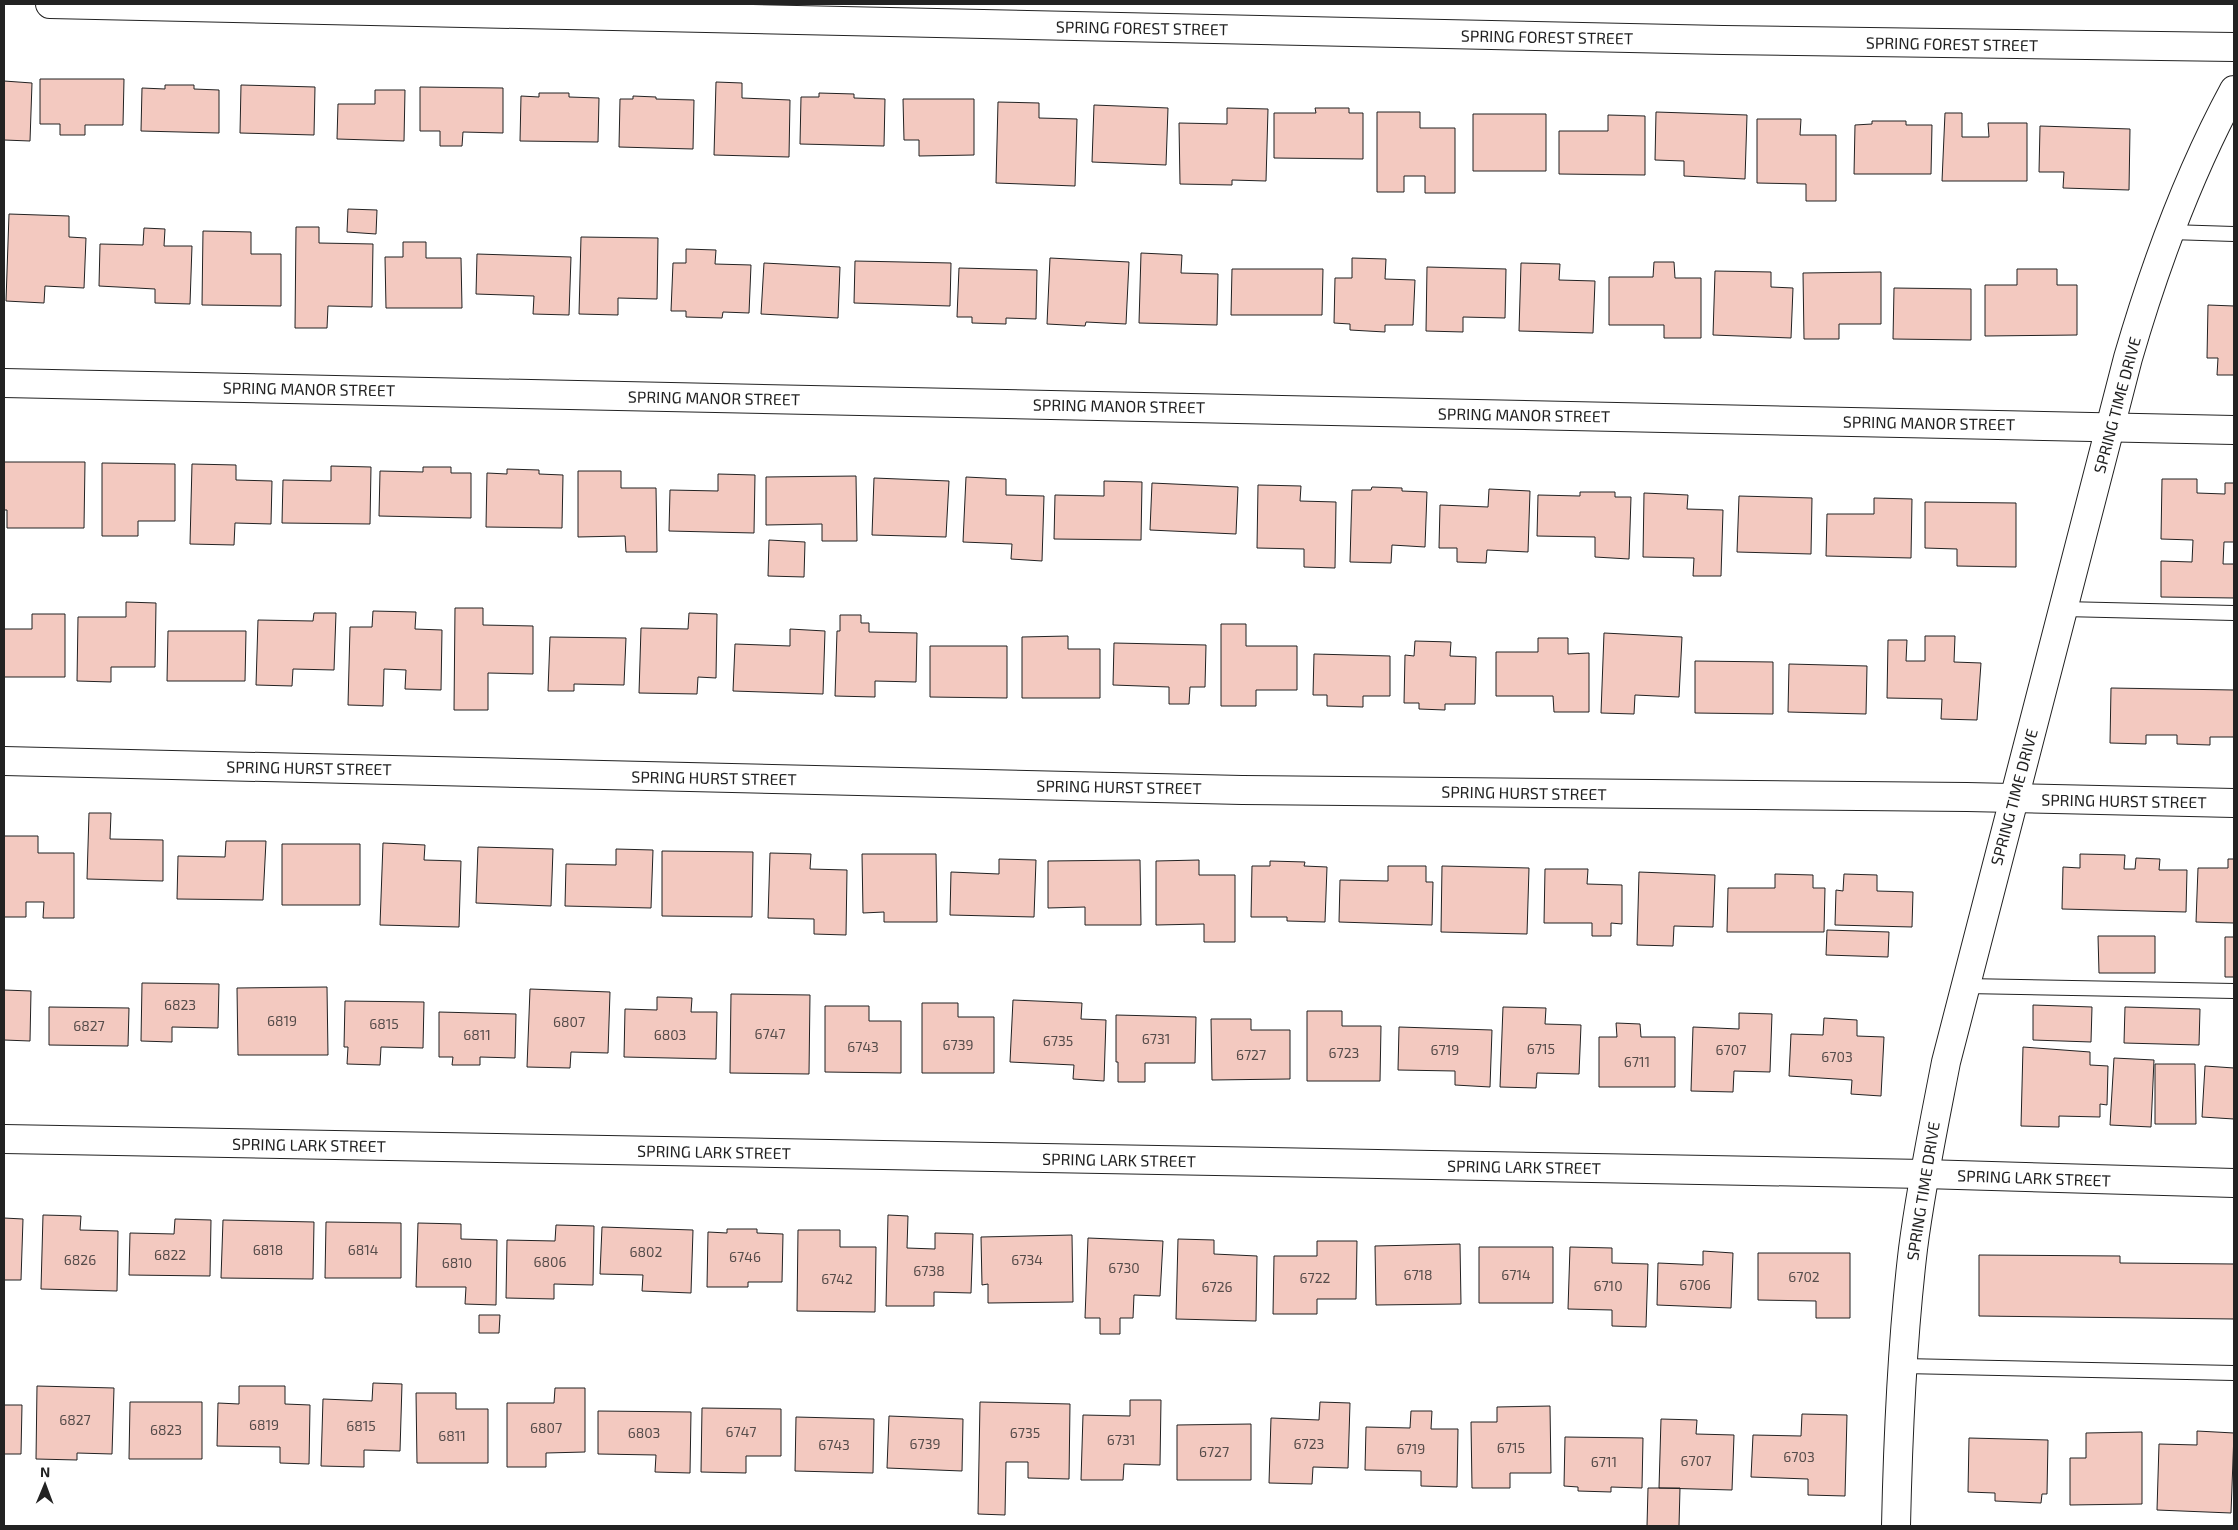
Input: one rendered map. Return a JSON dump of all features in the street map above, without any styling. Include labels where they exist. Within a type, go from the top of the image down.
[{"type":"street","name":"SPRING FOREST STREET","points":[[50,4],[1703,40],[2234,47]]},
{"type":"street","name":"SPRING TIME DRIVE","points":[[1896,1526],[1904,1366],[1913,1248],[1924,1174],[1946,1062],[2110,426],[2147,293],[2202,153],[2234,90]]},
{"type":"street","name":"SPRING MANOR STREET","points":[[4,383],[2234,430]]},
{"type":"street","name":"SPRING HURST STREET","points":[[4,761],[1242,790],[2014,799],[2234,804]]},
{"type":"street","name":"SPRING LARK STREET","points":[[4,1139],[1924,1174],[2234,1183]]},
{"type":"lane","points":[[2170,232],[2234,234]]},
{"type":"lane","points":[[2063,609],[2234,613]]},
{"type":"lane","points":[[1965,986],[2234,991]]},
{"type":"lane","points":[[1904,1366],[2234,1373]]},
{"type":"building","points":[[40,79],[124,79],[123,125],[85,125],[85,135],[60,135],[60,124],[40,124]]},
{"type":"building","points":[[4,81],[32,83],[30,141],[4,140]]},
{"type":"building","points":[[716,82],[742,83],[742,98],[790,100],[789,157],[714,155]]},
{"type":"building","points":[[165,85],[194,85],[194,89],[219,90],[219,133],[141,131],[142,88],[165,89]]},
{"type":"building","points":[[241,85],[315,87],[314,135],[240,133]]},
{"type":"building","points":[[420,87],[503,88],[503,133],[463,132],[462,146],[440,146],[440,131],[420,131]]},
{"type":"building","points":[[375,90],[405,90],[404,141],[337,139],[338,104],[375,104]]},
{"type":"building","points":[[539,93],[569,93],[569,97],[599,98],[598,142],[520,141],[521,96],[539,97]]},
{"type":"building","points":[[819,93],[854,94],[854,98],[885,99],[884,146],[800,144],[801,97],[819,97]]},
{"type":"building","points":[[633,96],[694,100],[693,149],[619,147],[620,99],[633,99]]},
{"type":"building","points":[[903,99],[974,99],[974,155],[919,156],[919,140],[904,140]]},
{"type":"building","points":[[998,102],[1039,103],[1039,118],[1077,119],[1075,186],[996,183]]},
{"type":"building","points":[[1094,105],[1168,108],[1166,165],[1092,162]]},
{"type":"building","points":[[1227,108],[1268,109],[1266,181],[1232,180],[1232,185],[1180,184],[1179,123],[1227,124]]},
{"type":"building","points":[[1315,108],[1349,108],[1349,113],[1363,113],[1363,159],[1274,158],[1274,113],[1316,113]]},
{"type":"building","points":[[1377,112],[1420,112],[1420,128],[1455,128],[1455,193],[1425,193],[1425,176],[1404,176],[1404,192],[1377,192]]},
{"type":"building","points":[[1656,112],[1747,115],[1745,179],[1684,176],[1684,161],[1655,160]]},
{"type":"building","points":[[1945,113],[1962,113],[1962,137],[1989,137],[1988,123],[2027,123],[2027,181],[1942,181]]},
{"type":"building","points":[[1473,114],[1546,114],[1546,171],[1473,171]]},
{"type":"building","points":[[1608,115],[1645,116],[1645,175],[1559,174],[1559,131],[1608,131]]},
{"type":"building","points":[[1757,119],[1801,119],[1800,135],[1836,135],[1836,201],[1806,201],[1806,184],[1757,183]]},
{"type":"building","points":[[1872,121],[1906,121],[1906,125],[1932,125],[1931,174],[1854,174],[1855,125],[1872,124]]},
{"type":"building","points":[[2040,126],[2130,129],[2129,190],[2063,188],[2064,172],[2039,172]]},
{"type":"building","points":[[348,209],[377,210],[376,234],[347,232]]},
{"type":"building","points":[[9,214],[69,216],[69,237],[86,238],[84,288],[45,286],[44,303],[6,301]]},
{"type":"building","points":[[296,227],[319,227],[319,243],[373,244],[372,307],[328,306],[327,328],[295,328]]},
{"type":"building","points":[[144,228],[165,229],[164,246],[192,246],[190,304],[155,303],[155,289],[99,286],[100,244],[143,245]]},
{"type":"building","points":[[203,231],[251,232],[251,254],[281,254],[281,306],[202,305]]},
{"type":"building","points":[[581,237],[658,238],[657,299],[618,298],[618,315],[579,314]]},
{"type":"building","points":[[403,242],[426,242],[426,258],[461,258],[462,308],[386,308],[385,257],[403,257]]},
{"type":"building","points":[[686,249],[716,250],[715,264],[751,265],[749,313],[723,312],[722,318],[686,317],[686,311],[671,311],[673,263],[686,263]]},
{"type":"building","points":[[1141,253],[1182,255],[1181,273],[1218,274],[1217,325],[1139,323]]},
{"type":"building","points":[[477,254],[571,257],[569,315],[533,314],[534,296],[476,294]]},
{"type":"building","points":[[1050,258],[1129,262],[1126,324],[1086,322],[1085,326],[1047,324]]},
{"type":"building","points":[[1352,258],[1386,259],[1385,279],[1415,280],[1413,325],[1385,325],[1385,332],[1350,330],[1350,324],[1334,323],[1335,278],[1352,278]]},
{"type":"building","points":[[855,261],[951,263],[950,306],[854,303]]},
{"type":"building","points":[[1654,262],[1674,262],[1675,278],[1701,278],[1701,338],[1664,338],[1664,325],[1609,325],[1609,277],[1653,277]]},
{"type":"building","points":[[764,263],[840,267],[838,318],[761,314]]},
{"type":"building","points":[[1521,263],[1560,264],[1559,280],[1595,281],[1593,333],[1519,331]]},
{"type":"building","points":[[1427,267],[1506,269],[1505,318],[1463,317],[1463,332],[1426,331]]},
{"type":"building","points":[[959,268],[1037,270],[1036,319],[1006,318],[1006,324],[972,323],[972,317],[957,317]]},
{"type":"building","points":[[1232,269],[1323,269],[1322,315],[1231,315]]},
{"type":"building","points":[[2017,269],[2057,269],[2057,285],[2077,285],[2077,335],[1985,336],[1985,285],[2017,285]]},
{"type":"building","points":[[1715,271],[1771,272],[1771,287],[1793,288],[1791,338],[1713,335]]},
{"type":"building","points":[[1881,272],[1881,324],[1839,324],[1839,339],[1804,339],[1803,273]]},
{"type":"building","points":[[1894,288],[1971,289],[1971,340],[1893,339]]},
{"type":"building","points":[[2208,305],[2234,306],[2234,375],[2217,375],[2218,358],[2207,358]]},
{"type":"building","points":[[4,462],[85,462],[84,528],[7,528],[7,510],[4,510]]},
{"type":"building","points":[[102,463],[175,464],[175,521],[138,521],[138,536],[102,536]]},
{"type":"building","points":[[192,464],[236,465],[236,480],[272,481],[271,524],[235,523],[234,545],[190,544]]},
{"type":"building","points":[[331,466],[371,467],[370,524],[282,523],[283,480],[331,481]]},
{"type":"building","points":[[423,467],[451,467],[451,473],[471,473],[471,518],[379,516],[380,471],[423,472]]},
{"type":"building","points":[[507,469],[539,470],[539,474],[563,475],[562,528],[486,527],[487,473],[507,474]]},
{"type":"building","points":[[578,471],[621,471],[621,488],[656,488],[657,552],[626,552],[625,536],[578,537]]},
{"type":"building","points":[[718,474],[755,475],[754,533],[669,531],[670,490],[718,491]]},
{"type":"building","points":[[856,476],[857,541],[822,541],[822,524],[766,525],[766,477]]},
{"type":"building","points":[[966,477],[1006,479],[1006,495],[1044,496],[1042,561],[1011,559],[1012,544],[963,542]]},
{"type":"building","points":[[874,478],[949,481],[946,537],[872,535]]},
{"type":"building","points":[[2162,479],[2197,479],[2197,493],[2225,494],[2225,483],[2234,483],[2234,542],[2224,542],[2223,564],[2234,564],[2234,598],[2161,597],[2161,561],[2192,562],[2193,540],[2161,539]]},
{"type":"building","points":[[1104,481],[1142,482],[1141,540],[1054,539],[1055,495],[1104,496]]},
{"type":"building","points":[[1152,483],[1238,487],[1236,534],[1150,530]]},
{"type":"building","points":[[1258,485],[1301,486],[1300,501],[1336,502],[1335,568],[1304,567],[1304,549],[1257,548]]},
{"type":"building","points":[[1372,487],[1402,488],[1402,491],[1427,492],[1425,547],[1392,545],[1391,563],[1350,562],[1352,490],[1371,490]]},
{"type":"building","points":[[1489,489],[1530,491],[1528,552],[1487,550],[1486,563],[1457,562],[1457,548],[1439,548],[1440,505],[1488,507]]},
{"type":"building","points":[[1580,492],[1615,492],[1615,497],[1631,497],[1629,559],[1595,557],[1595,537],[1537,536],[1538,495],[1580,496]]},
{"type":"building","points":[[1644,493],[1688,495],[1687,509],[1723,510],[1721,576],[1693,576],[1694,558],[1643,557]]},
{"type":"building","points":[[1739,496],[1812,498],[1811,554],[1737,552]]},
{"type":"building","points":[[1874,498],[1912,499],[1911,558],[1826,556],[1827,514],[1874,514]]},
{"type":"building","points":[[1925,502],[2016,503],[2016,567],[1957,566],[1957,549],[1925,548]]},
{"type":"building","points":[[769,540],[805,542],[804,577],[768,576]]},
{"type":"building","points":[[126,602],[156,603],[155,667],[111,667],[111,682],[77,681],[78,617],[126,617]]},
{"type":"building","points":[[455,608],[483,608],[483,625],[533,626],[533,674],[488,673],[488,710],[454,710]]},
{"type":"building","points":[[373,611],[416,612],[415,629],[442,630],[441,690],[405,689],[406,670],[384,669],[383,706],[348,705],[350,627],[372,627]]},
{"type":"building","points":[[314,613],[336,613],[334,670],[293,669],[292,686],[256,685],[258,620],[313,621]]},
{"type":"building","points":[[689,613],[717,614],[716,678],[698,677],[697,694],[639,693],[641,628],[688,629]]},
{"type":"building","points":[[32,614],[65,614],[65,677],[4,677],[4,629],[32,629]]},
{"type":"building","points":[[840,615],[861,615],[861,623],[869,623],[869,632],[917,633],[916,682],[875,681],[875,697],[835,696],[837,631],[840,631]]},
{"type":"building","points":[[1221,624],[1246,624],[1246,646],[1297,646],[1297,690],[1256,690],[1256,706],[1221,706]]},
{"type":"building","points":[[790,629],[825,631],[823,694],[733,691],[735,644],[790,646]]},
{"type":"building","points":[[168,631],[246,631],[245,681],[167,681]]},
{"type":"building","points":[[1604,633],[1682,637],[1679,697],[1635,695],[1634,714],[1601,713]]},
{"type":"building","points":[[1068,636],[1068,649],[1100,649],[1100,698],[1022,698],[1022,637]]},
{"type":"building","points":[[1925,636],[1955,636],[1954,662],[1981,663],[1977,720],[1941,719],[1942,699],[1887,698],[1888,640],[1907,640],[1906,661],[1925,661]]},
{"type":"building","points":[[550,637],[626,638],[624,685],[574,684],[574,691],[548,691]]},
{"type":"building","points":[[1538,638],[1568,638],[1568,654],[1589,653],[1589,712],[1554,712],[1553,696],[1496,696],[1496,652],[1538,652]]},
{"type":"building","points":[[1415,641],[1451,642],[1450,656],[1476,657],[1475,704],[1445,704],[1445,710],[1419,709],[1419,703],[1404,703],[1405,655],[1414,656]]},
{"type":"building","points":[[1114,643],[1206,645],[1205,687],[1190,687],[1189,704],[1169,704],[1169,687],[1113,685]]},
{"type":"building","points":[[930,646],[1007,646],[1007,698],[930,697]]},
{"type":"building","points":[[1314,654],[1390,656],[1390,696],[1363,696],[1363,707],[1327,706],[1327,695],[1313,695]]},
{"type":"building","points":[[1695,661],[1773,662],[1773,714],[1695,713]]},
{"type":"building","points":[[1789,664],[1867,666],[1866,714],[1788,712]]},
{"type":"building","points":[[2111,688],[2234,690],[2234,737],[2210,737],[2210,745],[2177,744],[2177,735],[2146,735],[2146,744],[2110,743]]},
{"type":"building","points":[[89,813],[111,813],[110,839],[163,840],[163,881],[87,879]]},
{"type":"building","points":[[4,836],[38,836],[38,853],[74,853],[74,918],[43,918],[44,902],[26,902],[26,917],[4,917]]},
{"type":"building","points":[[226,841],[266,841],[263,900],[177,899],[178,856],[225,857]]},
{"type":"building","points":[[383,843],[425,845],[424,860],[461,861],[459,927],[380,925]]},
{"type":"building","points":[[282,844],[360,844],[360,905],[282,905]]},
{"type":"building","points":[[478,847],[553,849],[551,906],[476,903]]},
{"type":"building","points":[[616,849],[653,850],[651,908],[565,906],[566,864],[616,865]]},
{"type":"building","points":[[662,851],[753,852],[752,917],[662,916]]},
{"type":"building","points":[[770,853],[811,854],[810,869],[847,870],[846,935],[814,934],[814,919],[768,918]]},
{"type":"building","points":[[862,854],[936,854],[937,922],[884,922],[884,912],[863,913]]},
{"type":"building","points":[[2080,854],[2125,855],[2124,869],[2135,869],[2136,858],[2160,859],[2159,870],[2187,870],[2186,912],[2062,909],[2063,867],[2080,868]]},
{"type":"building","points":[[999,859],[1036,860],[1034,917],[950,915],[951,872],[999,874]]},
{"type":"building","points":[[2228,859],[2234,859],[2234,923],[2196,922],[2198,868],[2228,868]]},
{"type":"building","points":[[1140,860],[1141,925],[1085,925],[1085,907],[1048,908],[1048,861]]},
{"type":"building","points":[[1199,860],[1199,875],[1235,875],[1235,942],[1204,942],[1204,924],[1156,925],[1156,861]]},
{"type":"building","points":[[1270,861],[1305,862],[1304,866],[1327,867],[1325,922],[1287,921],[1287,917],[1251,917],[1252,866],[1270,866]]},
{"type":"building","points":[[1388,866],[1426,866],[1426,882],[1433,882],[1432,925],[1339,922],[1340,880],[1388,881]]},
{"type":"building","points":[[1442,866],[1529,868],[1527,934],[1441,932]]},
{"type":"building","points":[[1545,869],[1588,869],[1587,884],[1622,885],[1622,924],[1611,923],[1611,936],[1592,936],[1592,923],[1544,923]]},
{"type":"building","points":[[1639,872],[1715,875],[1713,927],[1674,926],[1673,946],[1637,945]]},
{"type":"building","points":[[1775,874],[1813,875],[1813,888],[1825,888],[1824,932],[1727,932],[1728,888],[1775,888]]},
{"type":"building","points":[[1844,874],[1877,875],[1877,891],[1913,892],[1912,927],[1835,925],[1836,890],[1843,891]]},
{"type":"building","points":[[1827,930],[1889,932],[1888,957],[1826,955]]},
{"type":"building","points":[[2098,936],[2155,936],[2155,973],[2099,973]]},
{"type":"building","points":[[2225,937],[2234,937],[2234,977],[2225,977]]},
{"type":"building","points":[[142,983],[219,984],[218,1028],[172,1027],[172,1042],[141,1041]]},
{"type":"building","points":[[327,987],[328,1055],[238,1055],[237,988]]},
{"type":"building","points":[[530,989],[610,992],[608,1053],[571,1052],[570,1068],[527,1067]]},
{"type":"building","points":[[4,990],[31,991],[30,1041],[4,1040]]},
{"type":"building","points":[[731,994],[810,995],[809,1074],[730,1073]]},
{"type":"building","points":[[657,997],[692,998],[691,1012],[717,1012],[716,1059],[624,1057],[625,1009],[657,1010]]},
{"type":"building","points":[[1013,1000],[1082,1003],[1081,1019],[1106,1020],[1104,1081],[1073,1079],[1074,1065],[1010,1062]]},
{"type":"building","points":[[345,1001],[424,1002],[423,1048],[381,1047],[380,1065],[347,1064],[348,1047],[344,1047]]},
{"type":"building","points":[[922,1003],[958,1003],[958,1017],[994,1017],[994,1073],[922,1073]]},
{"type":"building","points":[[2033,1005],[2092,1007],[2091,1042],[2033,1040]]},
{"type":"building","points":[[825,1006],[869,1006],[869,1021],[901,1021],[901,1073],[825,1072]]},
{"type":"building","points":[[49,1007],[129,1008],[128,1046],[49,1045]]},
{"type":"building","points":[[1503,1007],[1546,1008],[1545,1024],[1581,1025],[1579,1074],[1537,1073],[1536,1088],[1500,1087]]},
{"type":"building","points":[[2125,1007],[2200,1009],[2199,1045],[2124,1043]]},
{"type":"building","points":[[1307,1011],[1342,1011],[1342,1026],[1381,1026],[1380,1081],[1307,1081]]},
{"type":"building","points":[[439,1012],[516,1014],[515,1058],[480,1057],[480,1065],[452,1065],[453,1057],[439,1057]]},
{"type":"building","points":[[1739,1013],[1772,1014],[1770,1072],[1734,1071],[1733,1092],[1691,1091],[1693,1027],[1739,1029]]},
{"type":"building","points":[[1116,1015],[1196,1017],[1195,1063],[1145,1063],[1145,1082],[1118,1082]]},
{"type":"building","points":[[1824,1018],[1857,1020],[1857,1036],[1884,1037],[1881,1096],[1851,1094],[1852,1080],[1789,1076],[1791,1034],[1823,1035]]},
{"type":"building","points":[[1211,1019],[1251,1019],[1251,1030],[1290,1030],[1290,1079],[1212,1080]]},
{"type":"building","points":[[1616,1023],[1640,1024],[1641,1037],[1675,1037],[1675,1087],[1599,1087],[1599,1037],[1617,1037]]},
{"type":"building","points":[[1399,1027],[1492,1030],[1490,1087],[1455,1085],[1455,1071],[1398,1070]]},
{"type":"building","points":[[2023,1047],[2090,1052],[2090,1065],[2108,1066],[2107,1105],[2100,1104],[2100,1117],[2059,1116],[2059,1127],[2021,1126]]},
{"type":"building","points":[[2114,1058],[2154,1060],[2151,1127],[2110,1125]]},
{"type":"building","points":[[2155,1064],[2195,1064],[2196,1124],[2155,1124]]},
{"type":"building","points":[[2205,1066],[2234,1068],[2234,1119],[2202,1117]]},
{"type":"building","points":[[43,1215],[81,1216],[80,1230],[118,1231],[117,1291],[41,1289]]},
{"type":"building","points":[[888,1215],[908,1216],[907,1248],[935,1249],[935,1233],[973,1234],[971,1293],[934,1292],[934,1306],[886,1306]]},
{"type":"building","points":[[4,1218],[23,1219],[21,1280],[4,1280]]},
{"type":"building","points":[[175,1219],[211,1220],[210,1276],[129,1275],[130,1233],[174,1234]]},
{"type":"building","points":[[223,1220],[314,1222],[313,1279],[221,1278]]},
{"type":"building","points":[[326,1222],[401,1223],[401,1278],[325,1278]]},
{"type":"building","points":[[418,1223],[461,1224],[461,1239],[497,1240],[496,1305],[465,1304],[466,1287],[416,1287]]},
{"type":"building","points":[[556,1225],[594,1226],[593,1285],[554,1284],[554,1299],[506,1298],[507,1240],[555,1241]]},
{"type":"building","points":[[602,1227],[693,1230],[691,1293],[642,1291],[643,1275],[600,1274]]},
{"type":"building","points":[[727,1229],[757,1229],[757,1233],[783,1234],[782,1282],[748,1282],[748,1287],[707,1287],[708,1232],[727,1233]]},
{"type":"building","points":[[798,1230],[840,1230],[840,1247],[876,1247],[875,1312],[797,1311]]},
{"type":"building","points":[[1072,1235],[1073,1302],[988,1303],[988,1284],[982,1285],[981,1237]]},
{"type":"building","points":[[1088,1238],[1163,1241],[1160,1296],[1134,1295],[1133,1318],[1120,1318],[1120,1334],[1100,1334],[1100,1318],[1085,1318]]},
{"type":"building","points":[[1178,1239],[1214,1240],[1214,1254],[1257,1256],[1256,1321],[1176,1319]]},
{"type":"building","points":[[1317,1241],[1357,1241],[1356,1299],[1317,1299],[1317,1314],[1273,1314],[1274,1256],[1317,1256]]},
{"type":"building","points":[[1460,1244],[1461,1304],[1376,1305],[1375,1246]]},
{"type":"building","points":[[1479,1247],[1553,1247],[1553,1303],[1479,1303]]},
{"type":"building","points":[[1570,1247],[1612,1248],[1612,1263],[1648,1264],[1646,1327],[1612,1326],[1612,1310],[1568,1309]]},
{"type":"building","points":[[1703,1251],[1733,1253],[1731,1308],[1657,1305],[1658,1263],[1703,1265]]},
{"type":"building","points":[[1758,1253],[1850,1253],[1850,1318],[1816,1318],[1816,1301],[1758,1300]]},
{"type":"building","points":[[1979,1255],[2120,1256],[2120,1263],[2234,1264],[2234,1319],[1979,1316]]},
{"type":"building","points":[[479,1315],[500,1315],[499,1333],[479,1333]]},
{"type":"building","points":[[373,1383],[402,1384],[400,1451],[364,1450],[364,1467],[321,1466],[323,1399],[372,1401]]},
{"type":"building","points":[[37,1386],[114,1388],[112,1454],[77,1453],[77,1460],[36,1459]]},
{"type":"building","points":[[239,1386],[285,1386],[285,1404],[310,1405],[309,1464],[280,1463],[280,1447],[217,1446],[218,1403],[239,1404]]},
{"type":"building","points":[[555,1388],[585,1388],[585,1452],[546,1453],[546,1467],[507,1467],[507,1403],[554,1403]]},
{"type":"building","points":[[416,1393],[456,1393],[456,1409],[488,1409],[488,1463],[417,1463]]},
{"type":"building","points":[[1130,1400],[1161,1400],[1160,1465],[1124,1464],[1123,1480],[1081,1480],[1083,1415],[1130,1416]]},
{"type":"building","points":[[130,1402],[202,1402],[202,1459],[129,1459]]},
{"type":"building","points":[[980,1402],[1070,1404],[1069,1479],[1028,1478],[1028,1462],[1006,1462],[1005,1515],[978,1514]]},
{"type":"building","points":[[1320,1402],[1350,1403],[1348,1468],[1313,1467],[1312,1484],[1269,1483],[1271,1418],[1319,1420]]},
{"type":"building","points":[[4,1405],[22,1405],[21,1454],[4,1454]]},
{"type":"building","points":[[1550,1406],[1551,1473],[1510,1473],[1510,1488],[1472,1488],[1471,1422],[1497,1422],[1497,1407]]},
{"type":"building","points":[[702,1408],[781,1409],[781,1456],[746,1456],[746,1473],[701,1472]]},
{"type":"building","points":[[598,1411],[691,1412],[690,1473],[655,1472],[656,1455],[598,1454]]},
{"type":"building","points":[[1411,1411],[1432,1411],[1431,1429],[1458,1429],[1457,1487],[1421,1486],[1421,1471],[1365,1470],[1366,1427],[1410,1428]]},
{"type":"building","points":[[1802,1414],[1847,1415],[1845,1496],[1808,1495],[1808,1479],[1751,1477],[1753,1435],[1801,1436]]},
{"type":"building","points":[[889,1416],[963,1419],[962,1471],[887,1468]]},
{"type":"building","points":[[796,1417],[874,1419],[873,1473],[795,1471]]},
{"type":"building","points":[[1661,1419],[1697,1420],[1696,1434],[1734,1435],[1732,1490],[1659,1488]]},
{"type":"building","points":[[1251,1424],[1251,1480],[1177,1480],[1177,1425]]},
{"type":"building","points":[[2197,1431],[2234,1433],[2231,1513],[2157,1510],[2159,1444],[2197,1445]]},
{"type":"building","points":[[2142,1432],[2142,1504],[2070,1505],[2070,1458],[2086,1458],[2086,1433]]},
{"type":"building","points":[[1565,1437],[1643,1438],[1642,1488],[1611,1487],[1611,1492],[1578,1491],[1578,1487],[1564,1486]]},
{"type":"building","points":[[1969,1438],[2048,1440],[2047,1494],[2042,1494],[2041,1503],[1995,1501],[1995,1493],[1968,1492]]},
{"type":"building","points":[[1648,1488],[1680,1488],[1679,1526],[1647,1526]]}]
